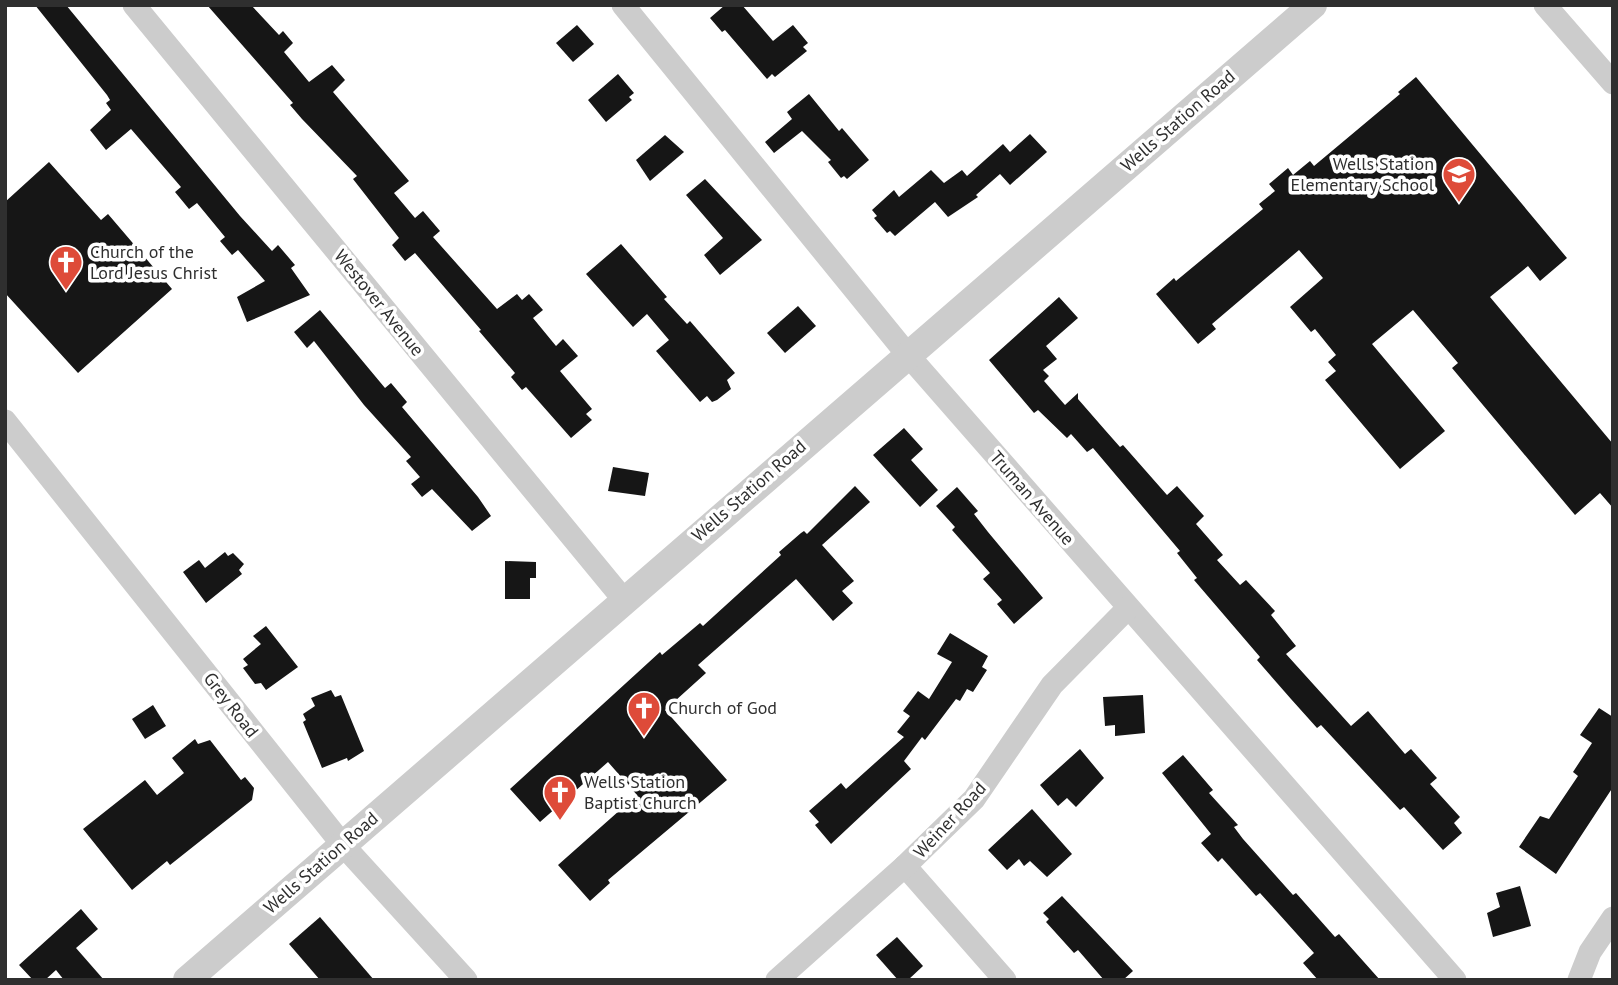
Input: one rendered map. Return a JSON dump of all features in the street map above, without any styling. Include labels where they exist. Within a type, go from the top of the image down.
[{"type":"street","name":"Westover Avenue","points":[[134,5],[624,600]]},
{"type":"street","name":"Truman Avenue","points":[[622,5],[907,354],[1455,980]]},
{"type":"street","name":"Wells Station Road","points":[[187,980],[1313,5]]},
{"type":"street","points":[[1545,5],[1613,83]]},
{"type":"street","name":"Grey Road","points":[[5,421],[342,844],[466,980]]},
{"type":"street","name":"Weiner Road","points":[[777,980],[905,866],[974,799],[1052,685],[1128,608]]},
{"type":"street","points":[[905,866],[1005,980]]},
{"type":"street","points":[[1579,980],[1590,952],[1613,918]]},
{"type":"building","points":[[35,5],[66,5],[240,216],[272,251],[278,245],[295,265],[291,268],[310,295],[247,322],[237,297],[265,281],[238,250],[232,255],[220,241],[225,237],[197,203],[189,209],[175,192],[181,187],[131,129],[106,150],[90,130],[111,110],[106,103],[110,100]]},
{"type":"building","points":[[207,5],[251,5],[279,35],[283,31],[293,43],[284,52],[309,82],[332,65],[345,80],[333,92],[409,181],[394,193],[415,218],[423,211],[440,231],[433,237],[497,309],[517,294],[522,300],[529,294],[543,310],[533,318],[556,346],[563,339],[578,356],[560,371],[592,409],[586,414],[592,420],[571,438],[526,387],[522,390],[511,377],[515,373],[415,253],[405,261],[392,245],[399,238],[353,179],[357,176],[302,119],[290,105],[293,103]]},
{"type":"building","points":[[725,5],[742,5],[773,41],[793,25],[808,43],[803,47],[807,51],[775,77],[772,74],[767,79],[725,30],[722,32],[710,18]]},
{"type":"building","points":[[577,25],[594,44],[573,62],[556,43]]},
{"type":"building","points":[[618,74],[634,93],[629,97],[632,100],[606,122],[588,100]]},
{"type":"building","points":[[1416,77],[1567,258],[1540,281],[1528,266],[1490,297],[1613,444],[1613,508],[1600,493],[1575,515],[1452,368],[1458,363],[1413,310],[1372,344],[1445,431],[1400,469],[1325,380],[1336,371],[1328,362],[1336,355],[1315,329],[1311,332],[1290,307],[1323,278],[1299,250],[1212,324],[1216,329],[1198,344],[1156,294],[1174,278],[1176,281],[1263,209],[1259,204],[1275,191],[1269,184],[1288,168],[1293,175],[1310,161],[1314,166],[1400,94],[1398,92]]},
{"type":"building","points":[[809,94],[839,131],[842,128],[869,160],[847,179],[844,176],[841,178],[828,162],[831,160],[802,131],[774,153],[765,142],[792,119],[787,112]]},
{"type":"building","points":[[1030,134],[1047,152],[1010,185],[1000,174],[976,195],[978,197],[948,217],[935,202],[895,236],[890,231],[887,233],[874,218],[877,216],[872,210],[894,190],[899,197],[931,170],[944,183],[962,170],[967,176],[1003,144],[1010,152]]},
{"type":"building","points":[[665,135],[684,152],[650,181],[636,160]]},
{"type":"building","points":[[49,162],[101,220],[108,214],[172,289],[78,373],[5,293],[5,202]]},
{"type":"building","points":[[705,179],[762,240],[720,275],[704,255],[723,238],[686,195]]},
{"type":"building","points":[[621,244],[667,297],[664,299],[687,324],[690,321],[735,373],[727,380],[731,389],[717,400],[712,402],[707,396],[700,402],[656,351],[669,340],[647,314],[633,327],[586,274]]},
{"type":"building","points":[[1059,297],[1078,318],[1046,346],[1057,359],[1043,370],[1049,376],[1044,381],[1065,405],[1078,393],[1078,399],[1105,430],[1120,447],[1123,445],[1167,495],[1177,486],[1204,516],[1196,524],[1223,555],[1217,560],[1240,585],[1246,580],[1275,611],[1271,615],[1296,646],[1286,654],[1351,726],[1368,711],[1405,754],[1411,749],[1437,778],[1430,784],[1460,817],[1454,823],[1462,833],[1443,850],[1404,807],[1400,810],[1321,725],[1317,728],[1257,660],[1260,657],[1194,580],[1197,578],[1177,553],[1180,551],[1093,448],[1087,452],[1071,434],[1067,438],[1038,410],[1034,413],[989,360]]},
{"type":"building","points":[[798,306],[816,326],[785,353],[767,333]]},
{"type":"building","points":[[320,310],[385,388],[391,383],[407,402],[402,407],[478,497],[491,516],[472,531],[432,489],[422,497],[411,484],[420,477],[406,461],[411,457],[364,405],[314,341],[307,348],[294,332]]},
{"type":"building","points":[[904,428],[923,449],[911,460],[938,490],[920,507],[873,455]]},
{"type":"building","points":[[613,467],[649,473],[645,496],[608,491]]},
{"type":"building","points":[[855,486],[870,502],[822,545],[854,581],[842,591],[853,603],[833,621],[796,579],[698,665],[706,673],[665,710],[727,780],[608,880],[610,883],[590,901],[558,865],[637,795],[608,762],[540,822],[510,789],[660,652],[662,655],[700,623],[703,626],[781,555],[779,552],[804,531],[807,534]]},
{"type":"building","points":[[957,487],[978,511],[974,514],[1043,598],[1014,624],[997,604],[1002,600],[983,579],[990,573],[952,530],[955,527],[936,506]]},
{"type":"building","points":[[225,552],[228,556],[233,553],[244,564],[239,570],[242,574],[206,603],[183,572],[199,560],[205,568]]},
{"type":"building","points":[[505,561],[536,562],[536,578],[530,578],[530,599],[505,599]]},
{"type":"building","points":[[266,626],[298,667],[266,690],[261,683],[255,684],[243,668],[248,665],[243,659],[261,644],[253,636]]},
{"type":"building","points":[[950,633],[988,656],[982,667],[987,670],[973,692],[967,689],[960,701],[956,699],[925,740],[922,737],[904,761],[911,769],[831,844],[815,825],[819,822],[809,811],[841,783],[846,789],[904,737],[897,732],[910,716],[903,711],[918,691],[929,699],[952,662],[937,654]]},
{"type":"building","points":[[331,690],[335,697],[341,695],[364,751],[348,761],[347,758],[322,768],[303,722],[306,720],[303,714],[315,706],[311,698]]},
{"type":"building","points":[[1143,695],[1145,733],[1115,736],[1115,725],[1105,726],[1103,697]]},
{"type":"building","points":[[153,705],[166,726],[145,739],[132,719]]},
{"type":"building","points":[[1599,708],[1613,717],[1613,787],[1556,874],[1519,847],[1540,816],[1549,819],[1578,776],[1573,772],[1592,743],[1580,735]]},
{"type":"building","points":[[195,739],[198,744],[210,740],[241,780],[245,777],[254,788],[252,800],[170,865],[167,861],[132,890],[83,829],[145,780],[157,795],[184,773],[172,758]]},
{"type":"building","points":[[1080,749],[1104,778],[1076,807],[1067,798],[1058,806],[1040,785]]},
{"type":"building","points":[[1183,755],[1213,790],[1209,793],[1238,825],[1234,827],[1243,839],[1293,895],[1296,893],[1335,937],[1339,934],[1380,980],[1318,980],[1303,963],[1314,953],[1260,893],[1256,896],[1222,858],[1218,862],[1201,843],[1211,834],[1162,773]]},
{"type":"building","points":[[1032,809],[1072,854],[1047,877],[1030,861],[1024,866],[1019,859],[1007,870],[988,850]]},
{"type":"building","points":[[1520,886],[1531,926],[1493,937],[1487,913],[1500,907],[1496,893]]},
{"type":"building","points":[[1062,896],[1133,971],[1123,980],[1104,980],[1078,950],[1074,953],[1046,922],[1049,919],[1043,913]]},
{"type":"building","points":[[81,909],[98,929],[76,948],[104,980],[64,980],[56,970],[45,980],[33,980],[19,965]]},
{"type":"building","points":[[320,917],[374,980],[320,980],[289,944]]},
{"type":"building","points":[[897,937],[923,966],[908,980],[898,980],[876,955]]},
{"type":"place","name":"Wells Station Elementary School","points":[[1459,204]]},
{"type":"place","name":"Church of the Lord Jesus Christ","points":[[66,292]]},
{"type":"place","name":"Church of God","points":[[644,738]]},
{"type":"place","name":"Wells Station Baptist Church","points":[[560,822]]}]
